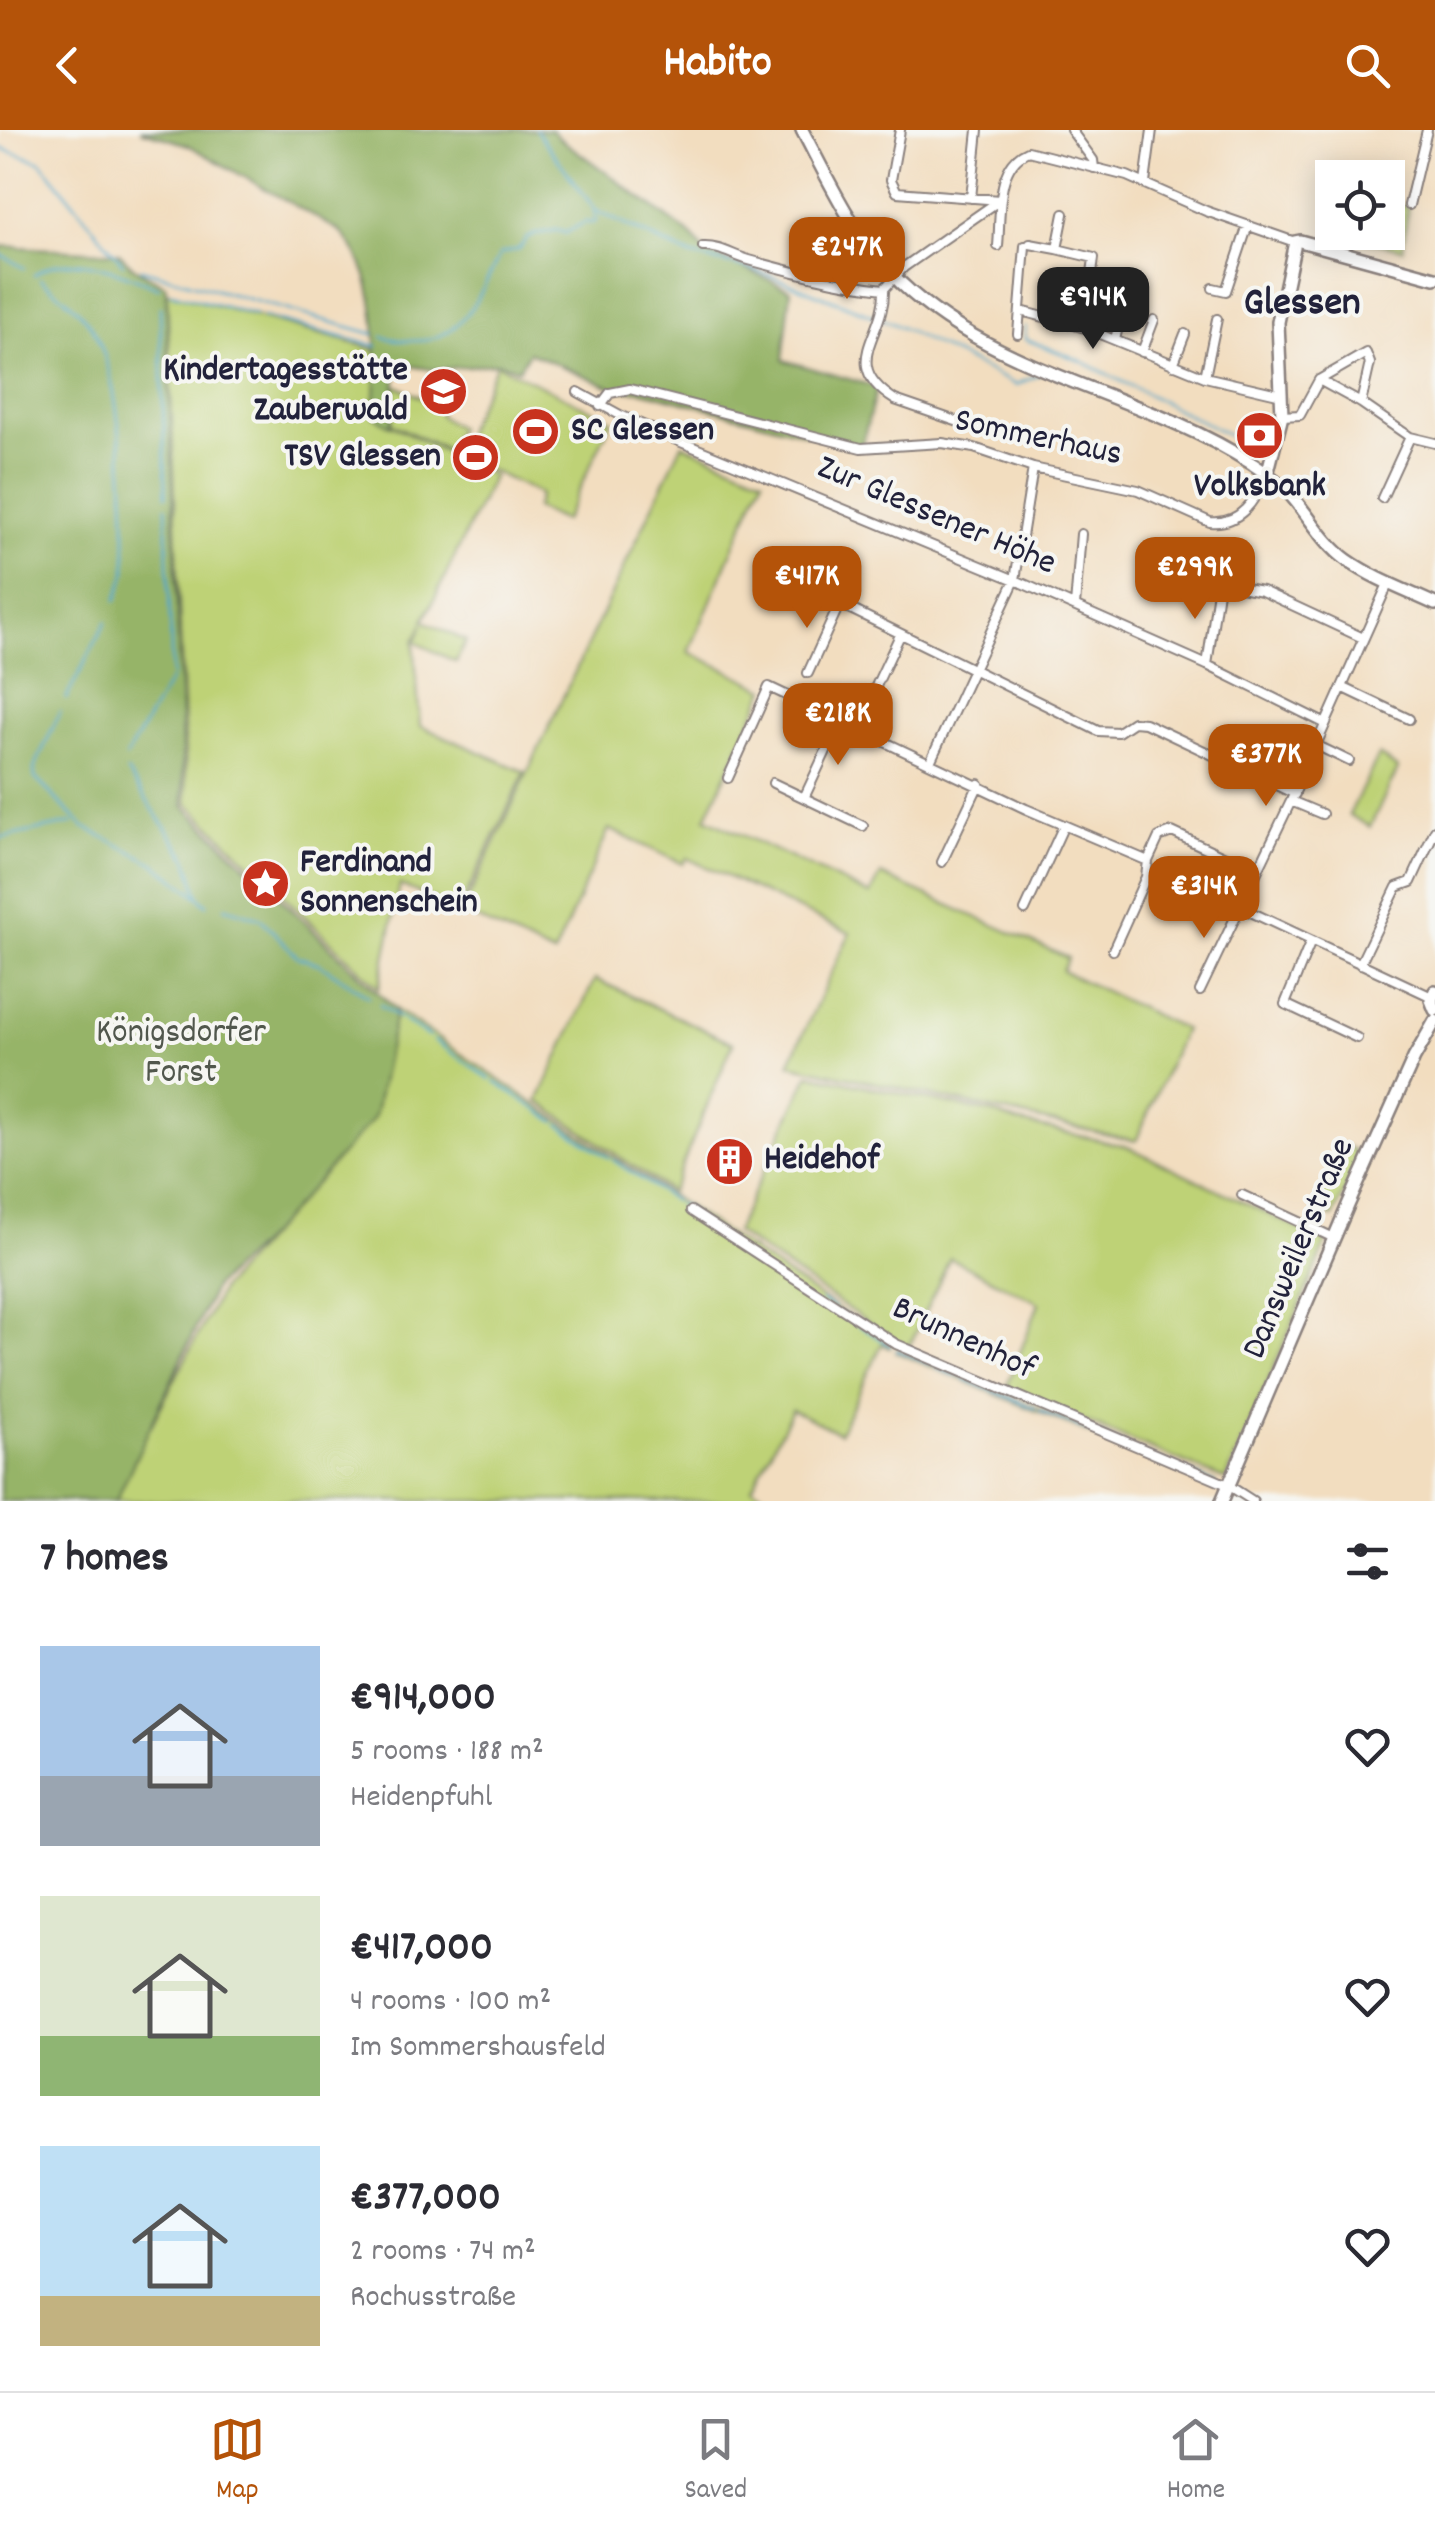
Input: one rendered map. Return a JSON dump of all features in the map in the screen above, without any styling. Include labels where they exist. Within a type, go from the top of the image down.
[{"type":"main road","points":[[802,130],[859,232],[895,277],[949,320],[1216,445],[1286,489],[1345,559],[1388,584],[1434,599]]},
{"type":"main road","points":[[1267,475],[1282,416],[1278,322],[1294,242],[1435,278]]},
{"type":"main road","points":[[1433,994],[1435,1010]]},
{"type":"main road","name":"Dansweilerstraße","points":[[1222,1501],[1334,1238],[1414,1058],[1435,1021]]},
{"type":"street","points":[[900,130],[891,180],[897,192],[1001,197]]},
{"type":"street","points":[[970,198],[978,130]]},
{"type":"street","points":[[1071,130],[1093,160],[1094,168]]},
{"type":"street","points":[[1145,183],[1152,130]]},
{"type":"street","points":[[1409,204],[1427,130]]},
{"type":"street","points":[[998,246],[1001,197],[1009,168],[1028,151],[1145,183],[1206,211],[1294,242]]},
{"type":"street","points":[[982,430],[894,400],[873,383],[866,367],[866,353],[884,302],[884,289],[904,267],[1001,197]]},
{"type":"street","points":[[1056,248],[1064,214]]},
{"type":"street","points":[[1213,288],[1226,291],[1248,225]]},
{"type":"street","points":[[1018,334],[1028,245],[1094,258],[1085,328]]},
{"type":"street","points":[[703,247],[714,246],[739,258],[802,274],[884,289]]},
{"type":"street","points":[[1052,318],[1054,290]]},
{"type":"street","points":[[1115,340],[1123,305]]},
{"type":"street","points":[[1021,310],[1085,328],[1205,377],[1282,395]]},
{"type":"street","points":[[1142,352],[1154,320]]},
{"type":"street","points":[[1205,377],[1216,320]]},
{"type":"street","points":[[1174,365],[1185,334]]},
{"type":"street","points":[[1282,416],[1300,414],[1320,380],[1366,353],[1370,363],[1361,403]]},
{"type":"street","points":[[1320,380],[1410,438],[1435,443]]},
{"type":"street","name":"Sommerhaus","points":[[600,406],[604,398],[618,390],[642,391],[862,448],[942,444],[974,448],[1034,468],[1138,490],[1222,524],[1244,511],[1267,475]]},
{"type":"street","name":"Zur Glessener Höhe","points":[[578,392],[681,442],[1015,580],[1207,665],[1324,724]]},
{"type":"street","points":[[1382,498],[1410,438]]},
{"type":"street","points":[[930,762],[1015,580],[1034,468]]},
{"type":"street","points":[[1074,606],[1081,534]]},
{"type":"street","points":[[1170,574],[1262,590],[1363,638]]},
{"type":"street","points":[[1207,665],[1220,584]]},
{"type":"street","points":[[1200,992],[1293,798],[1388,584]]},
{"type":"street","points":[[812,590],[1098,730],[1118,732],[1133,722],[1146,723],[1322,814]]},
{"type":"street","points":[[808,672],[840,605]]},
{"type":"street","points":[[869,701],[900,635]]},
{"type":"street","points":[[728,778],[769,686],[1148,862]]},
{"type":"street","points":[[1342,686],[1409,719]]},
{"type":"street","points":[[804,798],[840,721]]},
{"type":"street","points":[[1316,744],[1350,760]]},
{"type":"street","points":[[772,783],[863,826]]},
{"type":"street","points":[[942,862],[980,784]]},
{"type":"street","points":[[1026,910],[1064,825]]},
{"type":"street","points":[[1360,964],[1397,887],[1411,882],[1435,830]]},
{"type":"street","points":[[1113,950],[1146,877],[1159,837],[1172,832],[1256,872]]},
{"type":"street","points":[[1240,907],[1433,994]]},
{"type":"street","points":[[1311,941],[1284,1004],[1357,1038]]},
{"type":"street","points":[[1242,1195],[1334,1238]]},
{"type":"street","name":"Brunnenhof","points":[[692,1211],[896,1344],[1228,1485],[1252,1501]]},
{"type":"green space","points":[[140,130],[552,130],[692,236],[703,249],[791,290],[783,360],[877,387],[861,448],[642,391],[618,390],[529,352],[519,369],[498,363],[435,370],[398,364],[391,426],[374,416],[376,343],[370,292],[353,248],[338,230],[188,145]]},
{"type":"green space","name":"Königsdorfer Forst","points":[[0,246],[119,253],[133,267],[166,286],[184,806],[396,1010],[374,1118],[270,1234],[215,1286],[116,1501],[0,1501]]},
{"type":"green space","points":[[167,292],[378,350],[374,416],[493,476],[424,621],[466,641],[456,662],[415,642],[423,624],[414,641],[420,726],[525,772],[459,910],[400,885],[379,988],[187,803]]},
{"type":"green space","name":"SC Glessen","points":[[497,364],[612,420],[564,521],[535,508],[540,494],[392,424],[395,385],[437,405],[440,416],[458,428],[452,439],[460,443]]},
{"type":"green space","points":[[682,444],[763,478],[689,652],[766,689],[706,818],[870,895],[881,875],[1068,958],[1062,971],[1184,1029],[1136,1141],[789,1064],[850,933],[687,858],[683,864],[609,829],[554,955],[462,912]]},
{"type":"green space","points":[[1379,755],[1398,769],[1370,827],[1349,815]]},
{"type":"green space","points":[[184,806],[396,1010],[891,1345],[890,1348],[882,1344],[839,1433],[792,1410],[752,1487],[777,1501],[0,1501]],"holes":[[[321,1177],[222,1288],[151,1426],[215,1286]]]},
{"type":"green space","points":[[595,979],[733,1043],[671,1192],[538,1101]]},
{"type":"green space","points":[[809,1074],[1126,1146],[1327,1242],[1226,1480],[1006,1389],[1039,1303],[950,1258],[909,1347],[735,1232]]},
{"type":"green space","points":[[1343,1145],[1362,1154],[1333,1217],[1313,1209]]},
{"type":"green space","points":[[897,1349],[1215,1483],[1214,1486],[896,1352]]},
{"type":"waterway","points":[[536,130],[596,211],[691,256],[753,269],[894,324],[1016,385],[1040,374]]},
{"type":"waterway","points":[[0,148],[41,162],[123,264]]},
{"type":"waterway","points":[[383,337],[428,340],[445,333],[470,310],[500,254],[519,249],[527,238],[537,234],[556,230],[566,233],[585,222],[592,223],[596,221],[594,213]]},
{"type":"waterway","points":[[0,254],[24,268]]},
{"type":"waterway","points":[[34,275],[48,267],[80,263],[113,270],[159,288]]},
{"type":"waterway","points":[[141,269],[374,334]]},
{"type":"waterway","points":[[40,279],[74,306],[91,326],[110,376],[120,438],[126,557],[126,573],[116,601]]},
{"type":"waterway","points":[[171,293],[256,315]]},
{"type":"waterway","points":[[160,307],[166,496]]},
{"type":"waterway","points":[[263,317],[377,346]]},
{"type":"waterway","points":[[1025,326],[1025,339],[1079,360],[1259,450]]},
{"type":"waterway","points":[[166,507],[172,676]]},
{"type":"waterway","points":[[66,699],[106,622]]},
{"type":"waterway","points":[[126,757],[170,680]]},
{"type":"waterway","points":[[60,712],[34,769],[35,778],[84,827],[154,863],[199,897]]},
{"type":"waterway","points":[[127,772],[187,858],[199,897],[207,905]]},
{"type":"waterway","points":[[0,838],[73,823]]},
{"type":"waterway","points":[[225,907],[260,918],[298,957],[320,964],[369,997]]},
{"type":"waterway","points":[[380,1005],[429,1037]]},
{"type":"waterway","points":[[433,1040],[490,1079]]},
{"type":"waterway","points":[[495,1082],[556,1122]]},
{"type":"waterway","points":[[560,1125],[609,1158]]},
{"type":"waterway","points":[[613,1160],[674,1201]]},
{"type":"waterway","points":[[678,1204],[689,1212]]},
{"type":"waterway","points":[[822,1301],[834,1308]]},
{"type":"waterway","points":[[840,1313],[891,1346]]},
{"type":"waterway","points":[[897,1350],[930,1364]]},
{"type":"waterway","points":[[937,1368],[958,1376]]},
{"type":"waterway","points":[[963,1378],[1035,1408]]},
{"type":"waterway","points":[[1040,1411],[1091,1432]]},
{"type":"waterway","points":[[1097,1435],[1129,1448]]},
{"type":"waterway","points":[[1136,1451],[1215,1484]]},
{"type":"waterway","points":[[1238,1496],[1245,1501]]},
{"type":"place","name":"Kindertagesstätte Zauberwald","points":[[443,392]]},
{"type":"place","name":"SC Glessen","points":[[536,432]]},
{"type":"place","name":"Volksbank","points":[[1260,436]]},
{"type":"place","name":"TSV Glessen","points":[[476,458]]},
{"type":"place","name":"Ferdinand Sonnenschein","points":[[265,884]]},
{"type":"place","name":"Heidehof","points":[[729,1161]]},
{"type":"district","name":"Glessen","points":[[1302,305]]}]
